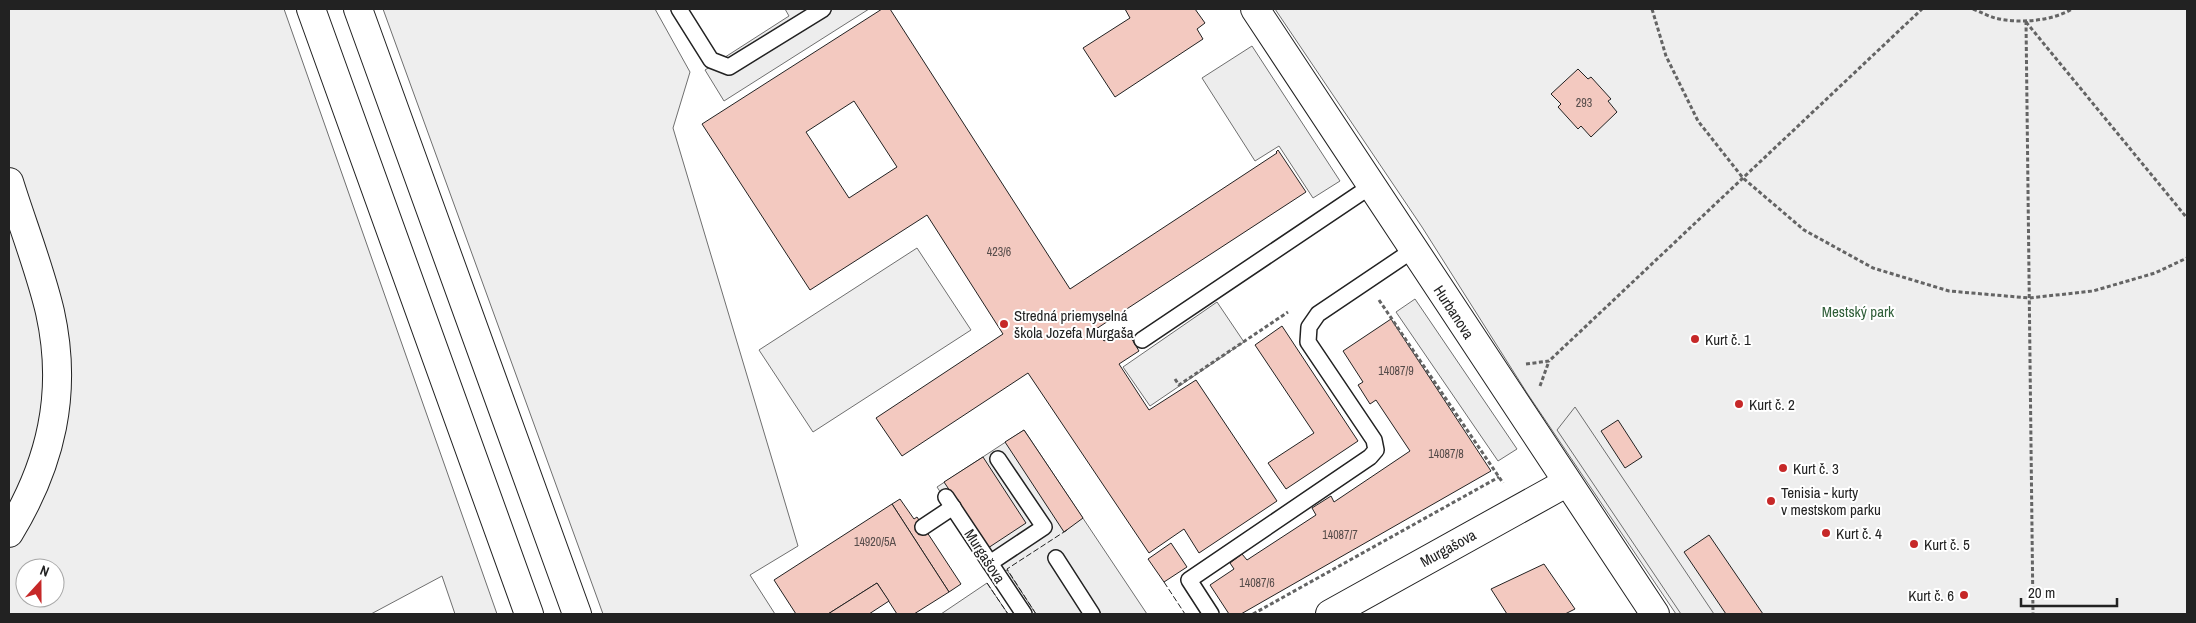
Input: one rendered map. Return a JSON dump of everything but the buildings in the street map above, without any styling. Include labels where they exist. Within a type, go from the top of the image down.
[{"type":"main road","points":[[311,9],[529,614]]},
{"type":"main road","points":[[358,9],[576,614]]},
{"type":"main road","name":"Hurbanova","points":[[1255,9],[1566,483],[1655,614]]},
{"type":"main road","points":[[9,182],[50,311],[56,349],[57,389],[55,418],[46,456],[35,486],[9,533]]},
{"type":"main road","name":"Murgašova","points":[[1330,614],[1566,483]]},
{"type":"lane","points":[[679,9],[711,60],[729,66],[823,9]]},
{"type":"lane","points":[[1142,340],[1371,186]]},
{"type":"lane","points":[[1211,614],[1189,580],[1370,457],[1376,450],[1374,440],[1308,342],[1308,327],[1318,314],[1413,250]]},
{"type":"lane","points":[[990,563],[1044,527],[998,459]]},
{"type":"lane","name":"Murgašova","points":[[923,527],[950,502],[1024,614]]},
{"type":"lane","points":[[1056,558],[1092,614]]},
{"type":"path","points":[[1652,9],[1666,56],[1698,121],[1743,178],[1804,230],[1873,268],[1948,291],[2029,298],[2093,290],[2156,273],[2187,258]]},
{"type":"path","points":[[1523,364],[1549,361],[1922,9]]},
{"type":"path","points":[[1973,9],[1996,18],[2026,21],[2064,14],[2072,9]]},
{"type":"path","points":[[2026,21],[2187,218]]},
{"type":"path","points":[[2026,21],[2033,614]]},
{"type":"path","points":[[1378,299],[1520,508]]},
{"type":"path","points":[[1175,379],[1179,385],[1295,307]]},
{"type":"path","points":[[1252,614],[1499,477]]},
{"type":"green space","points":[[9,9],[284,9],[497,614],[455,614],[442,576],[371,614],[9,614]]},
{"type":"green space","points":[[383,9],[655,9],[690,72],[673,128],[798,546],[750,575],[775,614],[603,614]]},
{"type":"green space","name":"Mestský park","points":[[1275,9],[2187,9],[2187,614],[1676,614],[1527,393],[1422,227]]},
{"type":"green space","points":[[917,248],[971,330],[813,432],[759,350]]},
{"type":"green space","points":[[987,583],[1008,614],[941,614]]},
{"type":"shaded area","points":[[785,9],[869,9],[724,101],[705,70],[789,16]]},
{"type":"shaded area","points":[[1252,46],[1340,181],[1313,198],[1279,146],[1255,161],[1202,78]]},
{"type":"shaded area","points":[[1415,299],[1517,449],[1498,461],[1396,312]]},
{"type":"shaded area","points":[[1217,302],[1244,342],[1150,406],[1123,367]]},
{"type":"shaded area","points":[[1575,407],[1714,614],[1681,614],[1557,430]]},
{"type":"shaded area","points":[[1024,430],[1147,614],[1036,614],[1007,570],[996,576],[937,487]]},
{"type":"fence","points":[[1036,614],[1007,569],[1067,530]]},
{"type":"fence","points":[[1164,582],[1185,614]]},
{"type":"fence","points":[[987,583],[1008,614]]},
{"type":"place","name":"Stredná priemyselná škola Jozefa Murgaša","points":[[1004,324]]},
{"type":"place","name":"Kurt č. 1","points":[[1695,339]]},
{"type":"place","name":"Kurt č. 2","points":[[1739,404]]},
{"type":"place","name":"Kurt č. 3","points":[[1783,468]]},
{"type":"place","name":"Tenisia - kurty v mestskom parku","points":[[1771,501]]},
{"type":"place","name":"Kurt č. 4","points":[[1826,533]]},
{"type":"place","name":"Kurt č. 5","points":[[1914,544]]},
{"type":"place","name":"Kurt č. 6","points":[[1964,595]]}]
